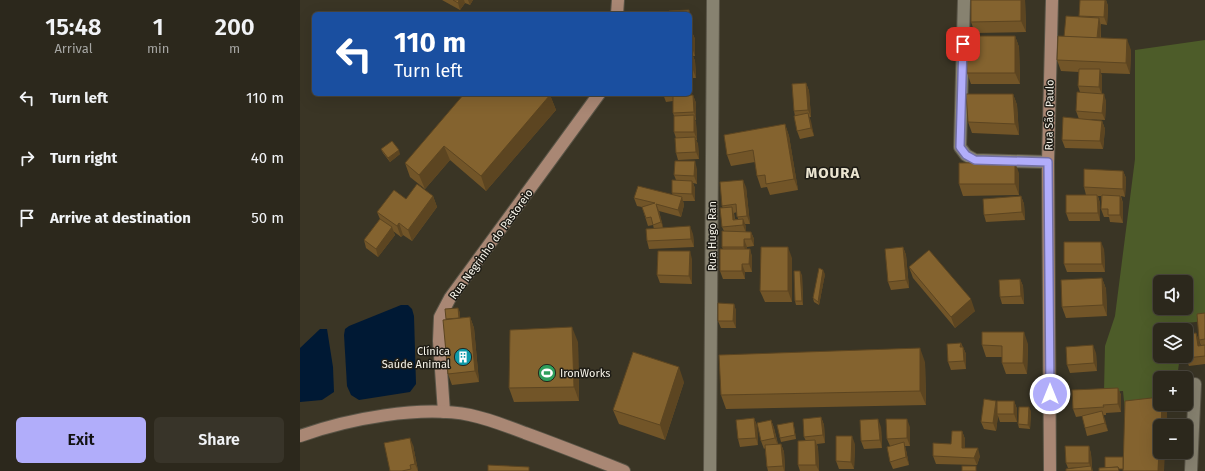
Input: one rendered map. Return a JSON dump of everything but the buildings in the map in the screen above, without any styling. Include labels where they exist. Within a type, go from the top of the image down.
[{"type":"street","points":[[617,12],[618,0]]},
{"type":"street","name":"Rua Hugo Ran","points":[[710,471],[713,0]]},
{"type":"street","points":[[964,0],[960,147],[966,155],[975,160],[1048,162]]},
{"type":"street","name":"Rua São Paulo","points":[[1050,471],[1048,162],[1052,0]]},
{"type":"street","name":"Rua Negrinho do Pastoreio","points":[[444,412],[439,340],[440,318],[450,298],[598,96]]},
{"type":"street","points":[[1191,471],[1195,384]]},
{"type":"street","points":[[300,436],[346,423],[378,417],[444,412],[470,415],[493,422],[624,471]]},
{"type":"green space","points":[[1205,40],[1205,321],[1186,323],[1153,323],[1153,363],[1179,363],[1178,371],[1153,371],[1153,408],[1125,411],[1123,391],[1104,392],[1105,346],[1115,316],[1135,159],[1135,50]]},
{"type":"water","points":[[401,305],[408,305],[412,309],[414,316],[416,384],[410,392],[359,400],[351,395],[347,386],[344,335],[345,329]]},
{"type":"water","points":[[320,329],[327,329],[333,367],[334,392],[322,400],[300,402],[300,348]]},
{"type":"place","name":"Clínica Saúde Animal","points":[[463,357]]},
{"type":"place","name":"IronWorks","points":[[547,373]]},
{"type":"district","name":"MOURA","points":[[833,173]]},
{"type":"route","points":[[963,44],[960,147],[966,155],[975,160],[1048,162],[1050,394]]}]
